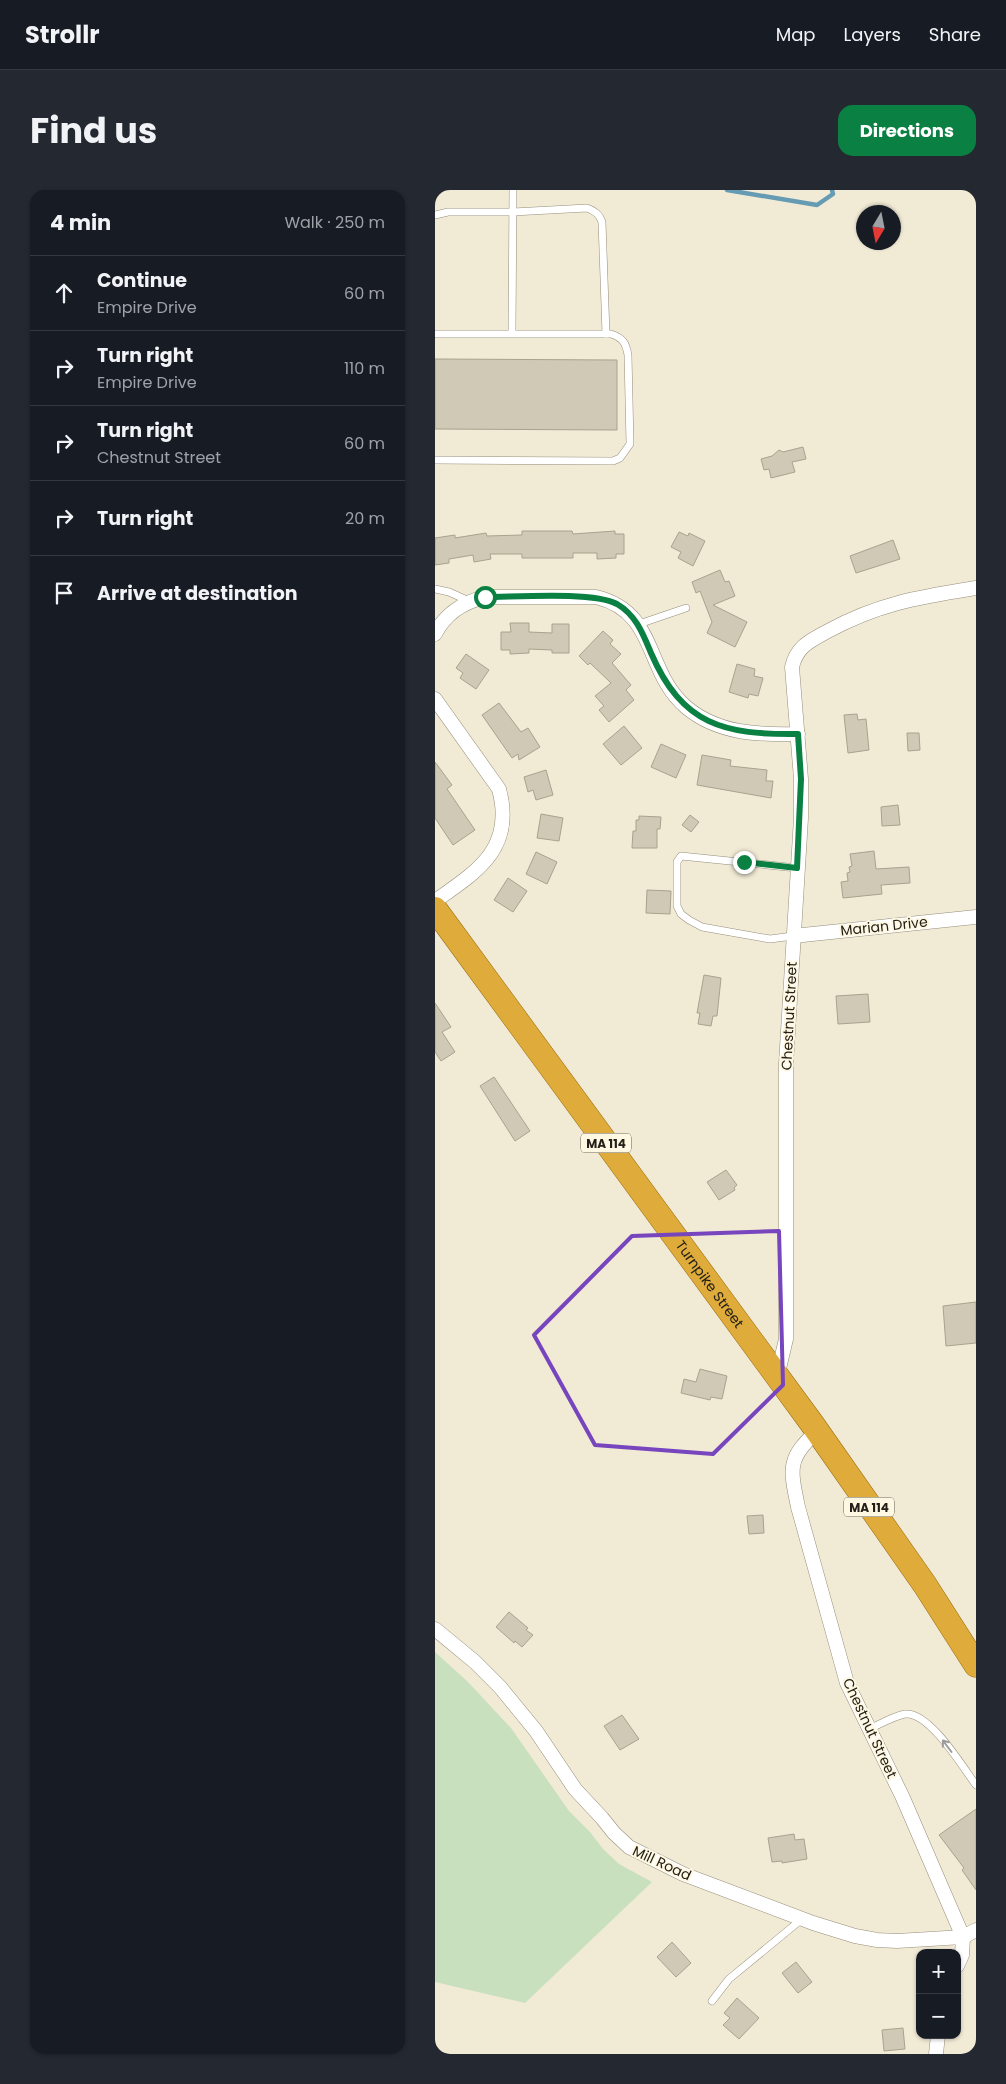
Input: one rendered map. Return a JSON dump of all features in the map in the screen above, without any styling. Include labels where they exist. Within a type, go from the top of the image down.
[{"type":"highway","name":"Turnpike Street","points":[[435,909],[541,1056],[722,1298],[925,1585],[976,1665]]},
{"type":"street","name":"Chestnut Street","points":[[777,1377],[786,1340],[786,1064],[801,779],[792,667],[795,654],[807,643],[878,607],[905,600],[976,588]]},
{"type":"street","points":[[435,634],[445,619],[470,601],[485,597],[595,597],[618,604],[639,624],[658,669],[667,684],[675,696],[693,712],[718,725],[735,731],[766,735],[798,734]]},
{"type":"street","points":[[435,699],[499,789],[503,819],[501,835],[493,852],[482,866],[435,901]]},
{"type":"street","name":"Marian Drive","points":[[793,936],[976,917]]},
{"type":"street","name":"Chestnut Street","points":[[817,1431],[802,1445],[793,1461],[793,1482],[847,1683],[903,1798],[963,1937]]},
{"type":"street","name":"Mill Road","points":[[435,1629],[469,1656],[500,1687],[536,1731],[575,1789],[613,1833],[629,1847],[683,1874],[802,1919],[877,1940],[897,1941],[963,1937],[976,1930]]},
{"type":"street","points":[[961,1957],[963,1937]]},
{"type":"street","points":[[936,2054],[938,2039]]},
{"type":"lane","points":[[513,190],[513,333]]},
{"type":"lane","points":[[435,215],[448,212],[513,212],[587,208],[600,215],[602,222],[606,334]]},
{"type":"lane","points":[[435,334],[606,334],[620,337],[626,344],[628,355],[630,444],[620,458],[613,461],[435,460]]},
{"type":"lane","points":[[435,589],[449,592],[470,601]]},
{"type":"lane","points":[[639,624],[686,608]]},
{"type":"lane","points":[[793,936],[770,939],[702,927],[689,920],[681,914],[677,906],[677,862],[681,856],[797,868]]},
{"type":"lane","points":[[869,1729],[905,1714],[917,1715],[933,1727],[976,1785]]},
{"type":"lane","points":[[712,2001],[729,1979],[802,1919]]},
{"type":"highlighted area","points":[[779,1231],[783,1385],[713,1454],[595,1445],[534,1335],[632,1236]]},
{"type":"green space","points":[[435,1652],[468,1682],[511,1728],[569,1811],[590,1832],[603,1849],[619,1864],[652,1882],[525,2003],[435,1982]]},
{"type":"building","points":[[435,359],[617,360],[617,430],[435,429]]},
{"type":"building","points":[[803,447],[806,459],[792,462],[795,472],[771,478],[769,469],[764,470],[761,459],[772,456],[779,450],[783,452]]},
{"type":"building","points":[[522,531],[572,531],[573,534],[615,531],[615,534],[624,534],[624,554],[616,554],[616,558],[597,559],[597,553],[573,553],[573,558],[522,558],[522,554],[490,554],[491,559],[474,562],[473,555],[449,559],[449,563],[435,565],[435,538],[455,535],[455,538],[486,533],[487,536],[522,535]]},
{"type":"building","points":[[679,532],[688,536],[689,533],[705,541],[693,566],[678,558],[681,552],[671,547]]},
{"type":"building","points":[[893,540],[900,559],[856,573],[850,556]]},
{"type":"building","points":[[720,570],[725,582],[729,581],[735,596],[713,605],[747,622],[735,647],[707,633],[712,622],[700,591],[696,593],[692,582]]},
{"type":"building","points":[[510,623],[529,623],[529,632],[552,633],[552,624],[569,624],[569,653],[552,653],[552,650],[529,649],[529,653],[510,654],[510,650],[501,650],[501,632],[511,632]]},
{"type":"building","points":[[603,631],[613,640],[610,644],[621,654],[612,663],[631,685],[626,690],[634,700],[609,722],[599,710],[604,706],[595,696],[611,683],[590,663],[588,665],[579,656]]},
{"type":"building","points":[[466,654],[489,670],[476,689],[460,678],[463,673],[456,668]]},
{"type":"building","points":[[737,664],[755,669],[754,676],[763,678],[758,696],[749,694],[748,698],[729,692]]},
{"type":"building","points":[[499,703],[521,732],[528,728],[540,747],[519,760],[518,754],[512,758],[482,715]]},
{"type":"building","points":[[857,714],[858,720],[866,719],[869,750],[848,753],[844,715]]},
{"type":"building","points":[[624,726],[642,748],[621,765],[603,744]]},
{"type":"building","points":[[907,733],[919,733],[920,750],[908,751]]},
{"type":"building","points":[[661,744],[686,755],[676,778],[651,767]]},
{"type":"building","points":[[702,755],[731,760],[730,766],[767,770],[766,781],[773,781],[771,798],[697,785]]},
{"type":"building","points":[[435,762],[452,785],[447,789],[475,830],[453,845],[435,818]]},
{"type":"building","points":[[546,770],[553,795],[536,800],[533,790],[528,792],[524,777]]},
{"type":"building","points":[[898,805],[900,825],[882,826],[881,807]]},
{"type":"building","points":[[541,814],[563,818],[559,841],[537,838]]},
{"type":"building","points":[[690,815],[699,822],[691,832],[682,825]]},
{"type":"building","points":[[639,816],[661,817],[660,829],[657,829],[657,848],[632,848],[633,831],[636,831],[636,820],[639,820]]},
{"type":"building","points":[[874,851],[876,869],[909,867],[910,883],[881,885],[882,894],[843,898],[841,882],[848,881],[847,873],[850,872],[849,867],[852,866],[850,854]]},
{"type":"building","points":[[536,852],[557,862],[547,884],[526,874]]},
{"type":"building","points":[[508,878],[527,891],[513,912],[494,900]]},
{"type":"building","points":[[647,890],[671,891],[670,914],[646,913]]},
{"type":"building","points":[[704,975],[721,978],[717,1016],[713,1016],[711,1026],[698,1024],[700,1013],[697,1013]]},
{"type":"building","points":[[868,994],[870,1022],[838,1024],[836,996]]},
{"type":"building","points":[[435,1003],[451,1027],[442,1032],[455,1052],[441,1061],[435,1052]]},
{"type":"building","points":[[494,1077],[530,1131],[515,1141],[480,1086]]},
{"type":"building","points":[[726,1170],[737,1185],[734,1188],[735,1190],[719,1200],[707,1182]]},
{"type":"building","points":[[976,1302],[976,1343],[946,1346],[943,1306]]},
{"type":"building","points":[[700,1369],[727,1376],[722,1399],[711,1397],[710,1400],[681,1393],[684,1379],[696,1382]]},
{"type":"building","points":[[763,1515],[764,1533],[749,1534],[747,1516]]},
{"type":"building","points":[[509,1612],[528,1628],[526,1630],[533,1635],[522,1647],[515,1641],[514,1643],[496,1627]]},
{"type":"building","points":[[622,1715],[639,1739],[620,1750],[604,1726]]},
{"type":"building","points":[[976,1809],[976,1890],[962,1870],[964,1868],[939,1835]]},
{"type":"building","points":[[794,1834],[795,1840],[804,1839],[807,1859],[782,1863],[782,1861],[772,1862],[768,1838]]},
{"type":"building","points":[[672,1942],[691,1963],[676,1977],[657,1957]]},
{"type":"building","points":[[796,1962],[812,1982],[798,1993],[782,1973]]},
{"type":"building","points":[[737,1998],[759,2018],[739,2039],[723,2025],[730,2018],[724,2013]]},
{"type":"building","points":[[903,2028],[905,2049],[884,2051],[882,2030]]},
{"type":"waterway","points":[[727,190],[817,205],[833,194],[832,190]]},
{"type":"route","points":[[485,597],[595,597],[618,604],[639,624],[658,669],[675,696],[686,707],[699,716],[735,731],[766,735],[798,734],[801,818],[797,868],[744,862]]}]
